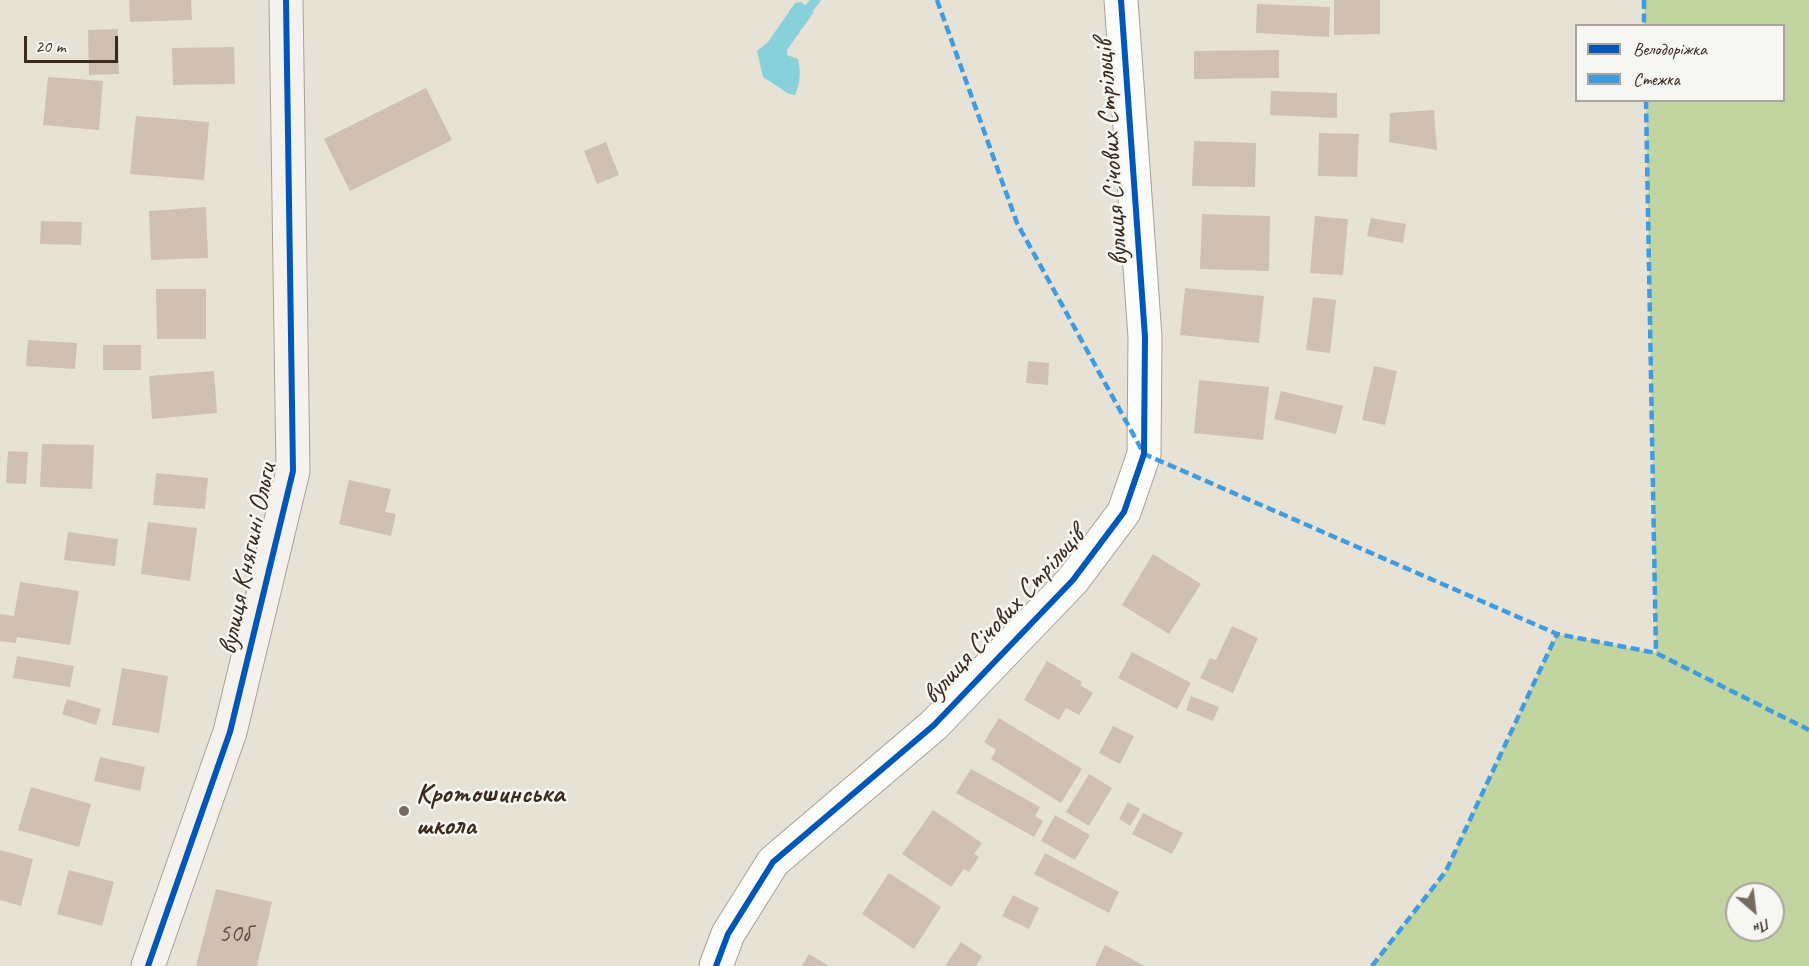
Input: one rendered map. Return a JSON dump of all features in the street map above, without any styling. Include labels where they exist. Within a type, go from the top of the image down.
[{"type":"street","name":"вулиця Княгині Ольги","points":[[148,966],[180,882],[230,732],[293,471],[286,0]]},
{"type":"street","name":"вулиця Січових Стрільців","points":[[716,966],[728,934],[773,862],[934,725],[1073,580],[1125,512],[1144,454],[1145,337],[1121,0]]},
{"type":"green space","points":[[1644,0],[1809,0],[1809,966],[1372,966],[1446,871],[1557,634],[1656,653],[1646,102],[1785,102],[1785,24],[1644,24]]},
{"type":"water","points":[[801,2],[814,12],[787,50],[787,55],[798,59],[799,64],[799,82],[795,95],[789,94],[763,77],[757,51],[768,42],[795,3]]},
{"type":"building","points":[[129,0],[191,0],[192,20],[130,22]]},
{"type":"building","points":[[1334,0],[1380,0],[1380,34],[1334,35]]},
{"type":"building","points":[[1257,4],[1330,7],[1329,37],[1256,33]]},
{"type":"building","points":[[118,29],[119,74],[89,75],[88,30]]},
{"type":"building","points":[[234,47],[235,84],[173,85],[172,48]]},
{"type":"building","points":[[1279,50],[1279,78],[1194,79],[1194,51]]},
{"type":"building","points":[[48,77],[103,81],[99,130],[43,125]]},
{"type":"building","points":[[426,88],[452,140],[350,191],[324,139]]},
{"type":"building","points":[[1271,91],[1337,93],[1337,118],[1270,115]]},
{"type":"building","points":[[1434,110],[1437,150],[1389,142],[1390,113]]},
{"type":"building","points":[[136,116],[209,122],[204,180],[130,174]]},
{"type":"building","points":[[1319,133],[1359,134],[1357,177],[1318,176]]},
{"type":"building","points":[[1194,141],[1256,143],[1255,187],[1192,186]]},
{"type":"building","points":[[606,142],[619,175],[597,184],[584,151]]},
{"type":"building","points":[[206,207],[208,258],[151,260],[149,211]]},
{"type":"building","points":[[1202,214],[1270,216],[1269,271],[1200,269]]},
{"type":"building","points":[[1315,216],[1348,219],[1343,275],[1310,273]]},
{"type":"building","points":[[1371,218],[1406,224],[1403,243],[1367,236]]},
{"type":"building","points":[[41,221],[82,222],[81,245],[40,244]]},
{"type":"building","points":[[1185,288],[1264,296],[1259,343],[1180,335]]},
{"type":"building","points":[[156,289],[206,289],[206,339],[157,339]]},
{"type":"building","points":[[1313,297],[1336,300],[1330,353],[1306,350]]},
{"type":"building","points":[[28,340],[77,343],[75,369],[26,366]]},
{"type":"building","points":[[103,345],[141,345],[141,370],[103,370]]},
{"type":"building","points":[[1028,361],[1049,363],[1048,385],[1026,383]]},
{"type":"building","points":[[1374,366],[1397,371],[1385,425],[1362,420]]},
{"type":"building","points":[[214,371],[217,413],[152,419],[149,376]]},
{"type":"building","points":[[1199,380],[1269,387],[1263,440],[1194,433]]},
{"type":"building","points":[[1281,391],[1343,406],[1336,434],[1274,419]]},
{"type":"building","points":[[42,444],[94,445],[92,489],[40,487]]},
{"type":"building","points":[[8,451],[28,452],[26,484],[6,483]]},
{"type":"building","points":[[156,473],[208,478],[205,509],[153,505]]},
{"type":"building","points":[[349,480],[391,489],[385,512],[396,514],[391,536],[339,524]]},
{"type":"building","points":[[148,522],[197,528],[190,581],[141,574]]},
{"type":"building","points":[[68,532],[118,539],[115,566],[64,560]]},
{"type":"building","points":[[1153,554],[1201,584],[1169,634],[1122,605]]},
{"type":"building","points":[[20,582],[79,591],[70,645],[17,637],[16,643],[0,641],[0,614],[14,616]]},
{"type":"building","points":[[1232,626],[1258,638],[1233,693],[1200,678],[1210,658],[1216,660]]},
{"type":"building","points":[[1132,652],[1191,683],[1177,709],[1118,678]]},
{"type":"building","points":[[17,656],[74,666],[70,687],[13,678]]},
{"type":"building","points":[[1047,661],[1082,682],[1080,685],[1093,693],[1079,715],[1066,708],[1059,720],[1024,700]]},
{"type":"building","points":[[122,668],[168,676],[159,733],[112,725]]},
{"type":"building","points":[[1191,696],[1219,707],[1213,721],[1186,710]]},
{"type":"building","points":[[67,699],[101,709],[96,725],[62,714]]},
{"type":"building","points":[[999,718],[1082,769],[1061,803],[991,759],[996,750],[984,742]]},
{"type":"building","points":[[1113,726],[1134,736],[1120,764],[1099,753]]},
{"type":"building","points":[[100,757],[145,767],[140,791],[94,781]]},
{"type":"building","points":[[971,769],[1040,807],[1035,816],[1043,821],[1034,837],[956,793]]},
{"type":"building","points":[[1089,774],[1112,788],[1089,826],[1066,812]]},
{"type":"building","points":[[31,787],[91,804],[79,847],[18,830]]},
{"type":"building","points":[[1128,802],[1140,809],[1130,826],[1119,819]]},
{"type":"building","points":[[933,810],[982,843],[974,854],[979,857],[969,872],[964,869],[951,887],[902,854]]},
{"type":"building","points":[[1143,813],[1183,833],[1172,854],[1132,834]]},
{"type":"building","points":[[1055,815],[1090,835],[1075,860],[1041,841]]},
{"type":"building","points":[[0,850],[33,859],[21,906],[0,900]]},
{"type":"building","points":[[1045,853],[1119,892],[1109,913],[1034,874]]},
{"type":"building","points":[[69,870],[114,882],[102,926],[57,914]]},
{"type":"building","points":[[889,873],[941,907],[914,949],[862,914]]},
{"type":"building","points":[[216,889],[272,902],[257,966],[196,966]]},
{"type":"building","points":[[1013,895],[1039,908],[1029,929],[1002,916]]},
{"type":"building","points":[[961,942],[982,956],[976,966],[945,966]]},
{"type":"building","points":[[1105,945],[1145,966],[1095,966]]},
{"type":"building","points":[[809,954],[829,966],[802,966]]},
{"type":"waterway","points":[[810,7],[816,0]]},
{"type":"marked path","points":[[937,0],[1017,223],[1144,454],[1557,634],[1656,653],[1809,730]]},
{"type":"marked path","points":[[1644,0],[1644,24]]},
{"type":"marked path","points":[[1646,102],[1656,653]]},
{"type":"marked path","points":[[1372,966],[1446,871],[1557,634]]},
{"type":"cycle path","points":[[148,966],[230,732],[293,471],[286,0]]},
{"type":"cycle path","points":[[716,966],[728,934],[773,862],[934,725],[1073,580],[1124,512],[1144,454],[1145,337],[1121,0]]},
{"type":"place","name":"Кротошинська школа","points":[[404,811]]}]
